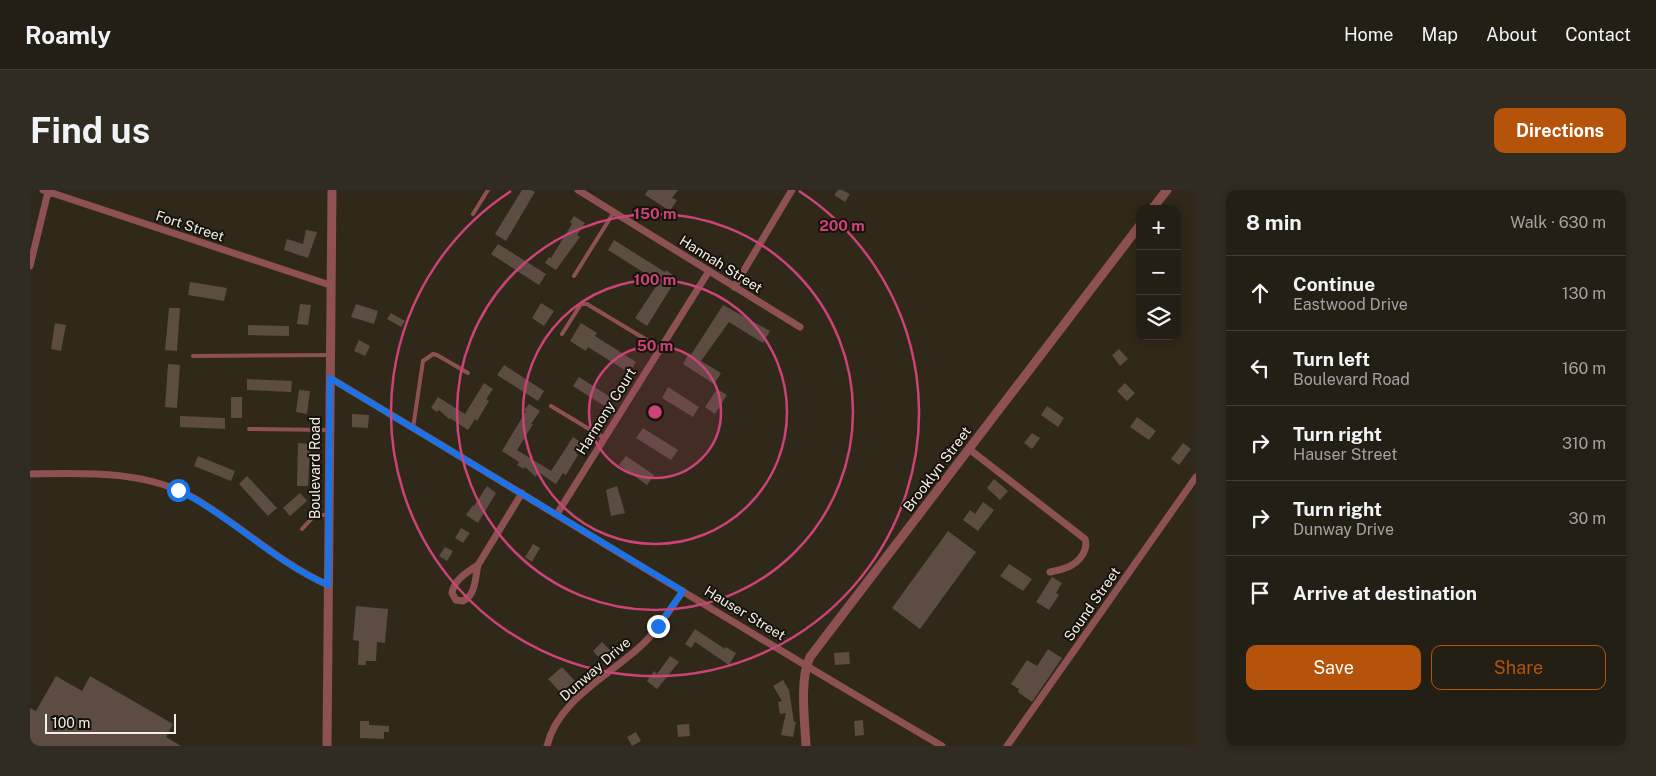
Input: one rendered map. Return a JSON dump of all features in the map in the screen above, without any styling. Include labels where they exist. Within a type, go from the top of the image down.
[{"type":"street","name":"Boulevard Road","points":[[327,746],[332,190]]},
{"type":"street","name":"Hannah Street","points":[[578,190],[800,327]]},
{"type":"street","points":[[734,287],[792,190]]},
{"type":"street","points":[[1155,205],[1167,190]]},
{"type":"street","name":"Fort Street","points":[[45,191],[330,285]]},
{"type":"street","points":[[30,266],[45,191]]},
{"type":"street","name":"Brooklyn Street","points":[[806,746],[805,690],[807,665],[810,657],[1136,230]]},
{"type":"street","name":"Harmony Court","points":[[557,514],[709,271]]},
{"type":"street","name":"Hauser Street","points":[[330,378],[942,746]]},
{"type":"street","points":[[969,449],[1085,539],[1087,543],[1086,549],[1078,562],[1063,569],[1050,572]]},
{"type":"street","points":[[30,474],[113,475],[138,477],[161,483],[193,497],[302,573],[328,585]]},
{"type":"street","name":"Sound Street","points":[[1007,746],[1196,477]]},
{"type":"street","points":[[478,565],[463,576],[455,585],[452,593],[456,600],[462,601],[470,596],[478,565],[522,493]]},
{"type":"street","name":"Dunway Drive","points":[[547,746],[554,728],[567,709],[582,694],[643,644],[683,591]]},
{"type":"lane","points":[[473,214],[488,190]]},
{"type":"lane","points":[[574,276],[614,212]]},
{"type":"lane","points":[[562,334],[581,304],[587,304],[660,348]]},
{"type":"lane","points":[[414,428],[423,361],[433,354],[437,355],[468,373]]},
{"type":"lane","points":[[193,356],[330,355]]},
{"type":"lane","points":[[551,406],[604,438]]},
{"type":"lane","points":[[250,429],[329,430]]},
{"type":"lane","points":[[302,529],[315,516],[328,516]]},
{"type":"building","points":[[522,190],[535,192],[506,241],[495,234]]},
{"type":"building","points":[[648,190],[678,190],[672,198],[677,200],[670,211],[645,195]]},
{"type":"building","points":[[838,190],[850,194],[845,202],[834,195]]},
{"type":"building","points":[[574,216],[585,223],[577,235],[580,237],[556,270],[545,263],[549,257],[551,258],[572,224],[570,222]]},
{"type":"building","points":[[306,230],[317,232],[308,258],[284,250],[287,239],[303,244]]},
{"type":"building","points":[[614,240],[677,278],[647,326],[635,318],[659,282],[608,250]]},
{"type":"building","points":[[498,244],[546,274],[539,285],[491,254]]},
{"type":"building","points":[[190,282],[227,288],[224,301],[188,295]]},
{"type":"building","points":[[541,303],[554,311],[544,326],[532,318]]},
{"type":"building","points":[[300,304],[311,305],[308,325],[297,324]]},
{"type":"building","points":[[356,304],[378,311],[374,324],[351,317]]},
{"type":"building","points":[[723,305],[770,331],[763,343],[729,322],[701,361],[721,373],[714,384],[683,364],[689,353],[691,355]]},
{"type":"building","points":[[169,308],[180,308],[177,351],[165,350]]},
{"type":"building","points":[[391,313],[405,321],[401,327],[387,319]]},
{"type":"building","points":[[55,323],[66,325],[61,351],[51,349]]},
{"type":"building","points":[[581,323],[597,333],[595,336],[636,362],[629,373],[588,347],[586,351],[570,341]]},
{"type":"building","points":[[248,325],[289,326],[289,336],[248,335]]},
{"type":"building","points":[[359,340],[370,346],[365,356],[354,351]]},
{"type":"building","points":[[1119,349],[1128,359],[1120,366],[1112,355]]},
{"type":"building","points":[[168,364],[180,365],[177,408],[165,407]]},
{"type":"building","points":[[504,365],[544,391],[538,401],[497,375]]},
{"type":"building","points":[[579,377],[612,398],[606,407],[573,386]]},
{"type":"building","points":[[247,379],[292,381],[291,392],[247,390]]},
{"type":"building","points":[[484,383],[493,389],[486,399],[489,401],[477,421],[475,419],[468,430],[450,418],[450,420],[439,410],[437,412],[431,408],[438,397],[465,414]]},
{"type":"building","points":[[1125,383],[1135,393],[1127,401],[1117,391]]},
{"type":"building","points":[[668,387],[699,407],[693,417],[662,398]]},
{"type":"building","points":[[717,389],[727,395],[715,414],[705,407]]},
{"type":"building","points":[[299,390],[310,391],[307,414],[296,412]]},
{"type":"building","points":[[231,397],[242,397],[242,418],[231,418]]},
{"type":"building","points":[[529,404],[540,411],[517,450],[551,471],[573,437],[582,443],[576,453],[578,455],[566,475],[563,473],[556,484],[538,472],[536,477],[525,467],[524,469],[517,465],[519,462],[502,451]]},
{"type":"building","points":[[1047,406],[1064,418],[1058,427],[1041,415]]},
{"type":"building","points":[[352,414],[369,415],[368,428],[352,427]]},
{"type":"building","points":[[180,416],[225,418],[225,429],[180,427]]},
{"type":"building","points":[[1137,417],[1156,431],[1149,440],[1130,427]]},
{"type":"building","points":[[643,428],[678,450],[671,460],[636,438]]},
{"type":"building","points":[[1032,433],[1040,438],[1032,449],[1024,443]]},
{"type":"building","points":[[298,443],[310,444],[308,486],[297,486]]},
{"type":"building","points":[[1183,443],[1191,449],[1179,465],[1171,459]]},
{"type":"building","points":[[198,456],[235,471],[231,481],[194,466]]},
{"type":"building","points":[[626,456],[654,475],[647,485],[619,465]]},
{"type":"building","points":[[247,476],[277,508],[268,516],[239,484]]},
{"type":"building","points":[[994,479],[1008,491],[1000,500],[987,488]]},
{"type":"building","points":[[487,486],[496,493],[478,523],[466,515]]},
{"type":"building","points":[[617,486],[625,513],[611,516],[606,490]]},
{"type":"building","points":[[300,493],[307,501],[290,516],[283,508]]},
{"type":"building","points":[[983,502],[994,510],[978,531],[963,520],[970,510],[975,514]]},
{"type":"building","points":[[461,528],[470,533],[463,543],[455,538]]},
{"type":"building","points":[[948,531],[976,552],[920,629],[892,608]]},
{"type":"building","points":[[533,544],[540,548],[532,562],[525,557]]},
{"type":"building","points":[[445,547],[453,551],[447,561],[439,556]]},
{"type":"building","points":[[1009,564],[1032,579],[1023,591],[1000,576]]},
{"type":"building","points":[[1052,577],[1062,583],[1056,593],[1059,595],[1049,610],[1036,602]]},
{"type":"building","points":[[356,606],[388,609],[385,643],[377,642],[376,661],[366,661],[366,665],[358,665],[359,641],[353,640]]},
{"type":"building","points":[[695,629],[725,649],[726,647],[736,653],[729,665],[695,642],[691,648],[685,644]]},
{"type":"building","points":[[602,642],[611,651],[601,660],[593,651]]},
{"type":"building","points":[[1048,649],[1062,658],[1032,702],[1018,692],[1019,689],[1011,684],[1027,660],[1037,666]]},
{"type":"building","points":[[849,652],[850,664],[835,665],[834,653]]},
{"type":"building","points":[[670,656],[679,662],[657,689],[647,681],[654,671],[657,674]]},
{"type":"building","points":[[562,667],[575,681],[561,693],[548,679]]},
{"type":"building","points":[[56,676],[82,691],[90,676],[173,724],[166,737],[181,746],[30,746],[30,708],[36,711]]},
{"type":"building","points":[[783,680],[789,690],[794,722],[796,722],[793,737],[781,735],[786,713],[780,714],[778,702],[782,701],[773,686]]},
{"type":"building","points":[[863,720],[864,735],[855,736],[854,721]]},
{"type":"building","points":[[360,721],[369,721],[369,725],[389,726],[389,732],[384,732],[384,739],[360,738]]},
{"type":"building","points":[[689,724],[690,736],[678,737],[677,725]]},
{"type":"building","points":[[636,732],[641,741],[632,746],[627,737]]},
{"type":"route","points":[[178,490],[193,497],[302,573],[328,585],[330,378],[683,591],[658,626]]}]
